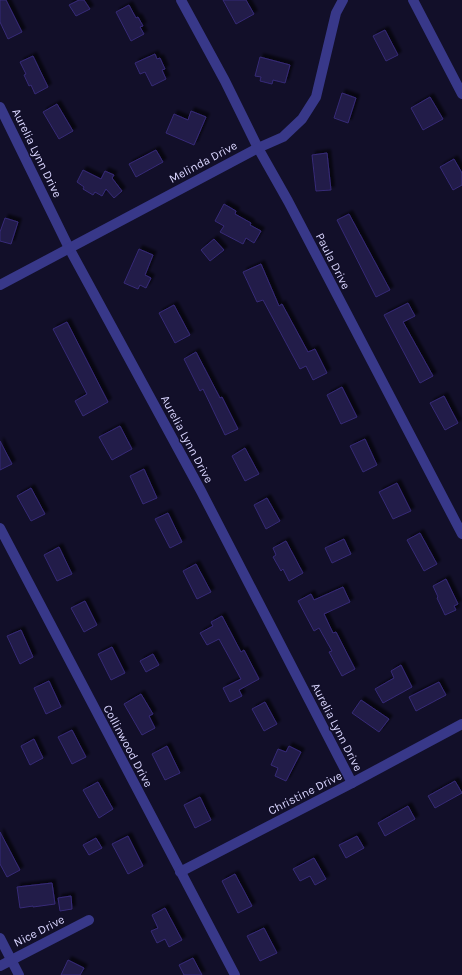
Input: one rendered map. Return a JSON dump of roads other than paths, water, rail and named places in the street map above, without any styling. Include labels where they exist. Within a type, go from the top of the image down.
[{"type":"street","name":"Paula Drive","points":[[181,0],[225,81],[258,148],[288,201],[462,534]]},
{"type":"street","name":"Melinda Drive","points":[[0,285],[258,148],[283,137],[302,119],[316,97],[336,13],[343,0]]},
{"type":"street","points":[[413,0],[462,94]]},
{"type":"street","name":"Aurelia Lynn Drive","points":[[0,107],[69,248],[201,490],[352,783]]},
{"type":"street","name":"Collinwood Drive","points":[[0,528],[235,975]]},
{"type":"street","name":"Christine Drive","points":[[180,872],[462,724]]},
{"type":"street","name":"Nice Drive","points":[[0,966],[89,920]]},
{"type":"street","points":[[0,938],[19,975]]}]
